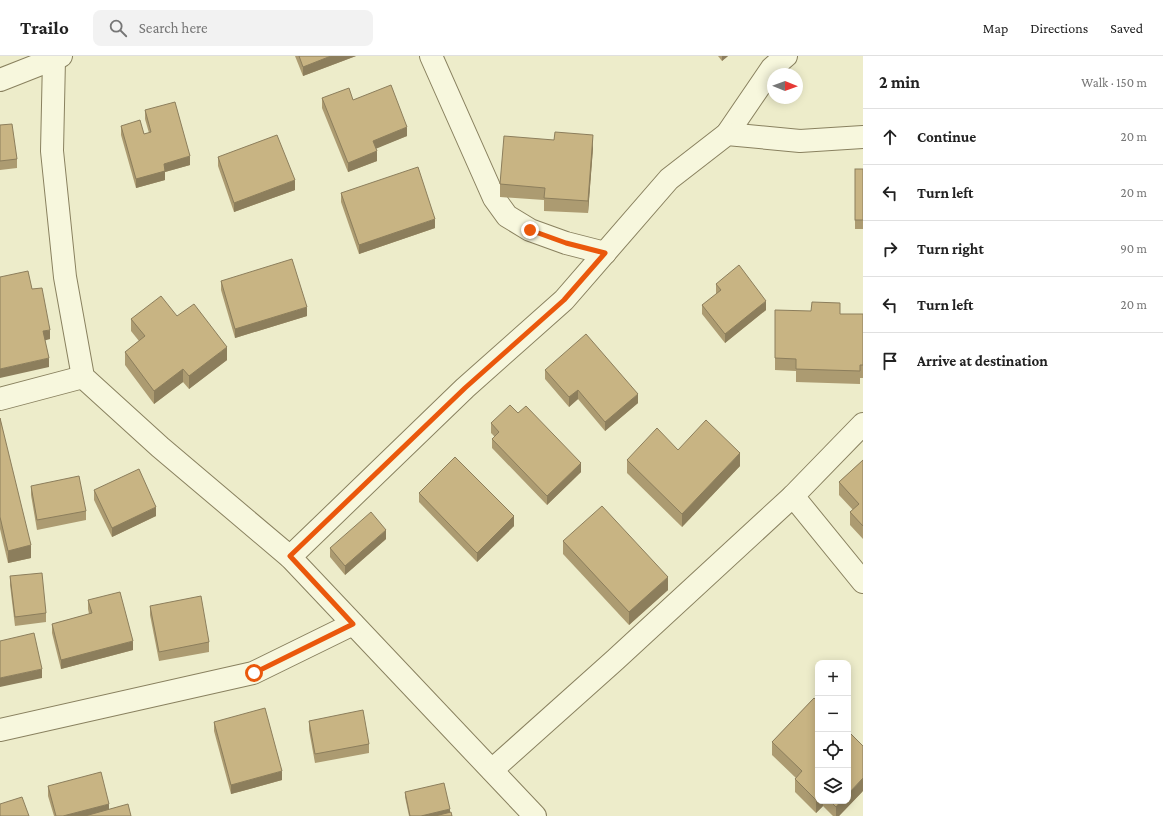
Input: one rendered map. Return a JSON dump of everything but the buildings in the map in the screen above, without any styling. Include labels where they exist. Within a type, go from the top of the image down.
[{"type":"street","points":[[431,56],[494,198],[507,216],[530,230],[566,243],[605,253]]},
{"type":"street","points":[[290,556],[465,388],[564,300],[669,179],[727,134],[772,68],[786,56]]},
{"type":"street","points":[[0,80],[58,58],[52,151],[65,277],[83,377],[160,447],[290,556],[536,816]]},
{"type":"street","points":[[727,134],[800,141],[863,137]]},
{"type":"street","points":[[0,399],[83,377]]},
{"type":"street","points":[[492,770],[615,660],[793,496],[863,424]]},
{"type":"street","points":[[793,496],[863,582]]},
{"type":"street","points":[[0,730],[254,673],[353,624]]},
{"type":"route","points":[[254,673],[353,624],[290,556],[465,388],[564,300],[605,253],[566,243],[530,230]]}]
